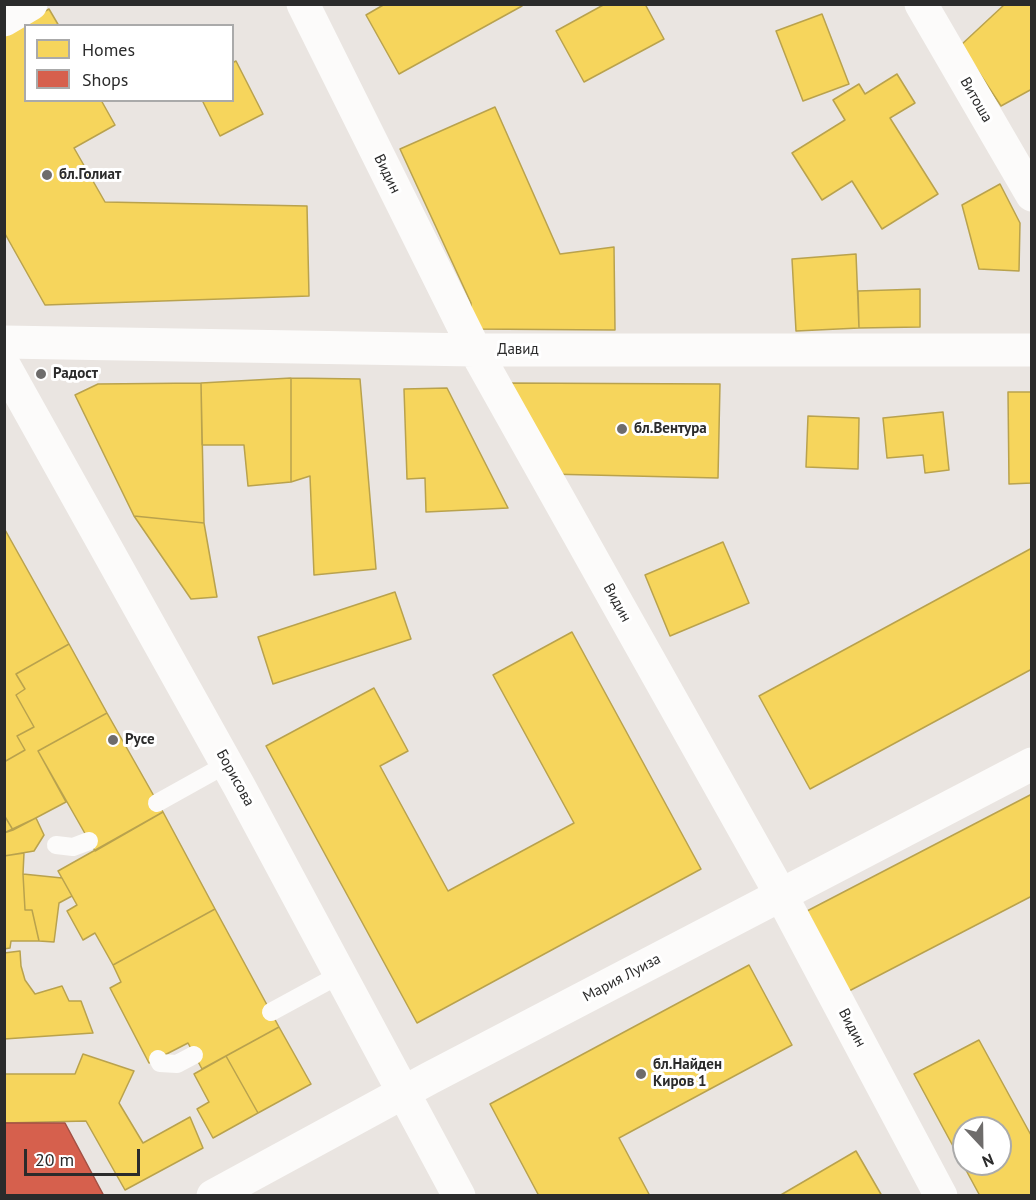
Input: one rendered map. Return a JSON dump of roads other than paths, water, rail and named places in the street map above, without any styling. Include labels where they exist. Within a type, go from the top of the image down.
[{"type":"street","points":[[4,20],[31,4]]},
{"type":"street","name":"Видин","points":[[303,4],[475,350],[781,895],[941,1196]]},
{"type":"street","name":"Витоша","points":[[921,4],[1032,195]]},
{"type":"street","name":"Давид","points":[[4,342],[475,350],[1032,351]]},
{"type":"street","name":"Борисова","points":[[4,365],[227,764],[459,1196]]},
{"type":"street","name":"Мария Луиза","points":[[213,1196],[404,1092],[1032,764]]},
{"type":"lane","points":[[158,803],[227,764]]},
{"type":"lane","points":[[56,845],[73,847],[89,841]]},
{"type":"lane","points":[[271,1012],[339,975]]},
{"type":"lane","points":[[158,1059],[160,1063],[177,1064],[194,1055]]},
{"type":"place","name":"бл.Голиат","points":[[47,175]]},
{"type":"place","name":"Радост","points":[[41,374]]},
{"type":"place","name":"бл.Вентура","points":[[622,429]]},
{"type":"place","name":"Русе","points":[[113,740]]},
{"type":"place","name":"бл.Найден Киров 1","points":[[641,1074]]}]
